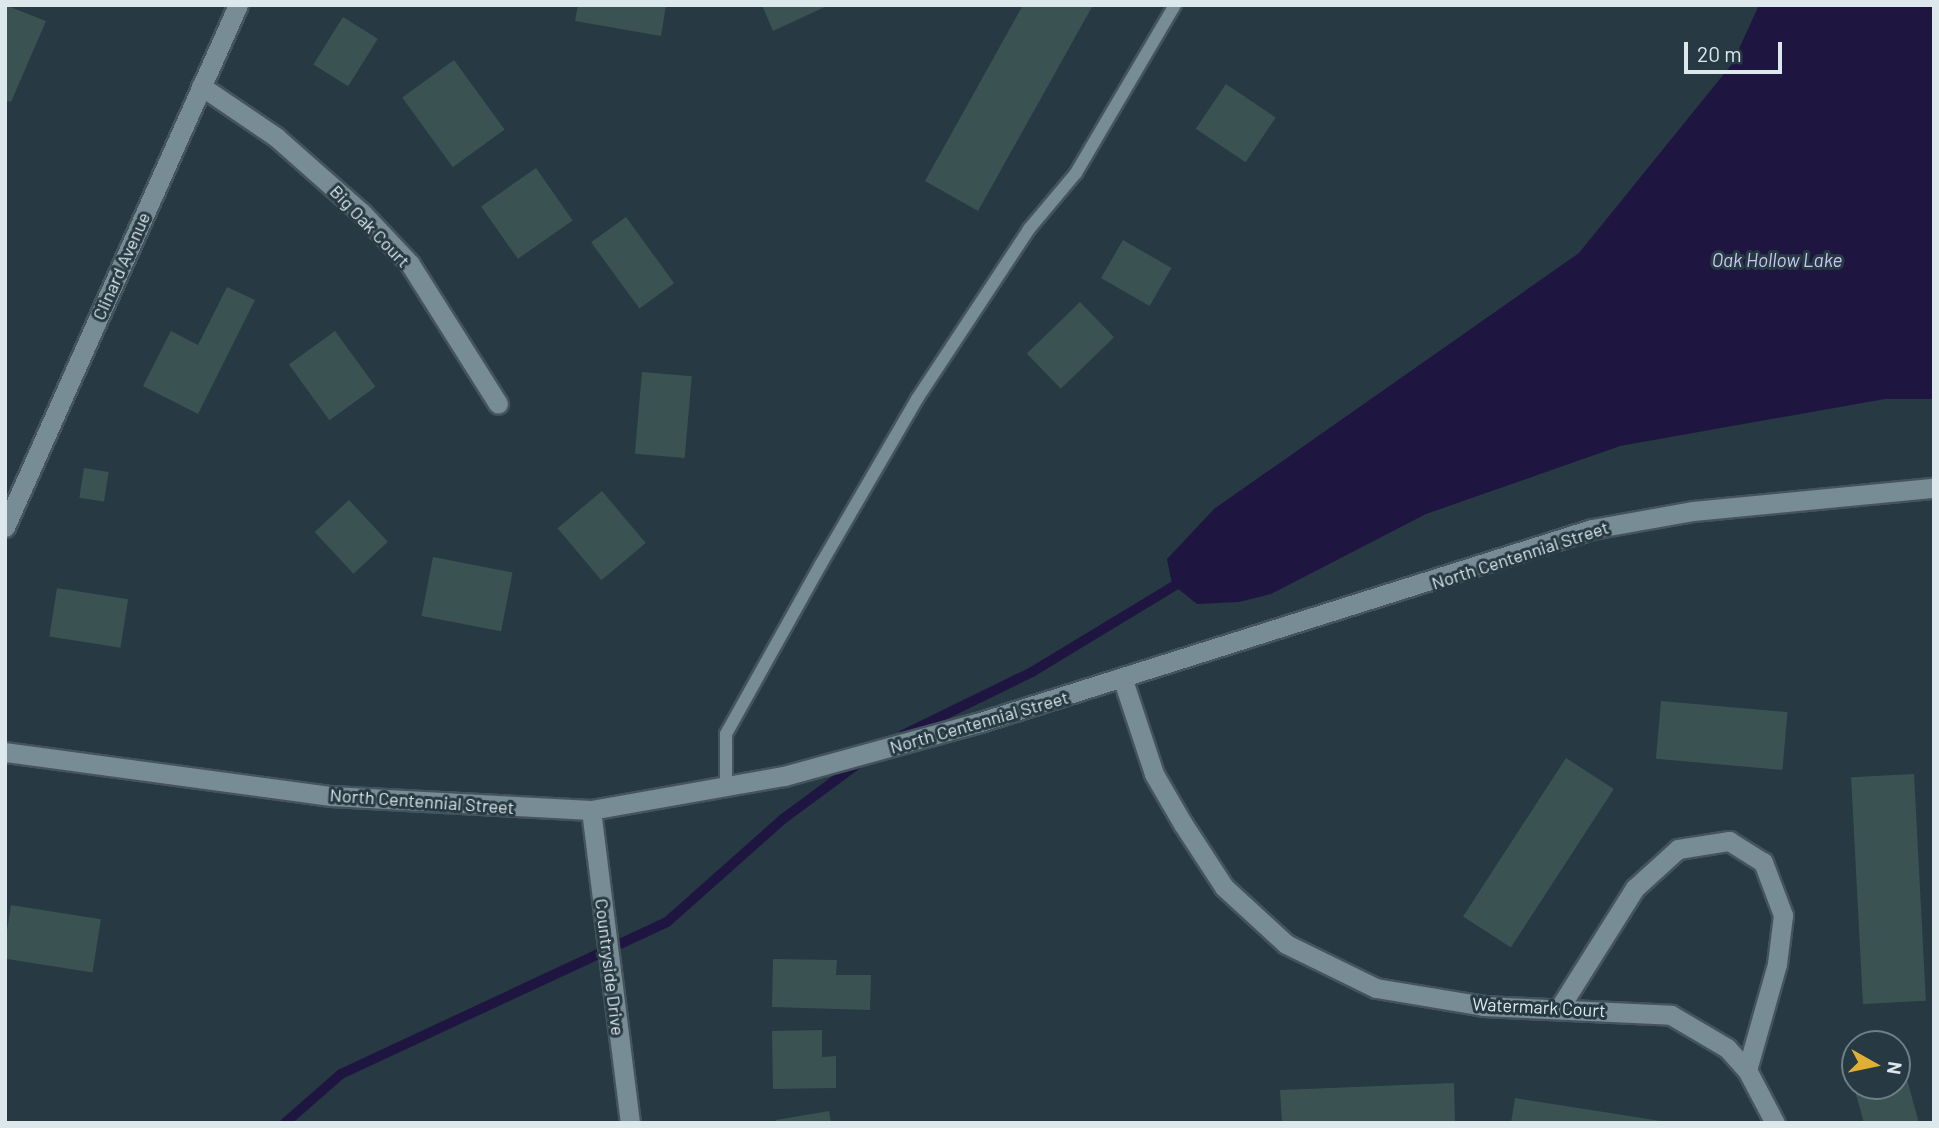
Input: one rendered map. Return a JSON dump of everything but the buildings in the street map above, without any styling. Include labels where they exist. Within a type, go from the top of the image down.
[{"type":"street","name":"Clinard Avenue","points":[[5,527],[238,5]]},
{"type":"street","name":"Big Oak Court","points":[[201,86],[276,136],[362,213],[410,264],[498,404]]},
{"type":"street","name":"North Centennial Street","points":[[5,752],[331,796],[591,810],[784,776],[1124,680],[1592,529],[1693,511],[1934,488]]},
{"type":"street","name":"Watermark Court","points":[[1124,680],[1154,774],[1183,824],[1224,887],[1286,944],[1376,988],[1483,1006],[1560,1007],[1671,1016],[1727,1048],[1747,1070],[1775,1123]]},
{"type":"street","name":"Countryside Drive","points":[[591,810],[629,1123]]},
{"type":"street","points":[[1560,1007],[1636,888],[1678,849],[1729,841],[1763,862],[1783,915],[1777,964],[1747,1070]]},
{"type":"lane","points":[[726,786],[726,734],[821,564],[916,399],[1029,229],[1076,173],[1175,5]]},
{"type":"water","name":"Oak Hollow Lake","points":[[1759,5],[1934,5],[1934,399],[1885,399],[1620,446],[1426,514],[1271,594],[1239,602],[1197,604],[1172,584],[1167,559],[1214,509],[1579,253],[1732,64]]},
{"type":"waterway","points":[[903,735],[1032,672],[1184,580]]},
{"type":"waterway","points":[[285,1123],[341,1074],[667,922],[783,819],[864,759]]}]
